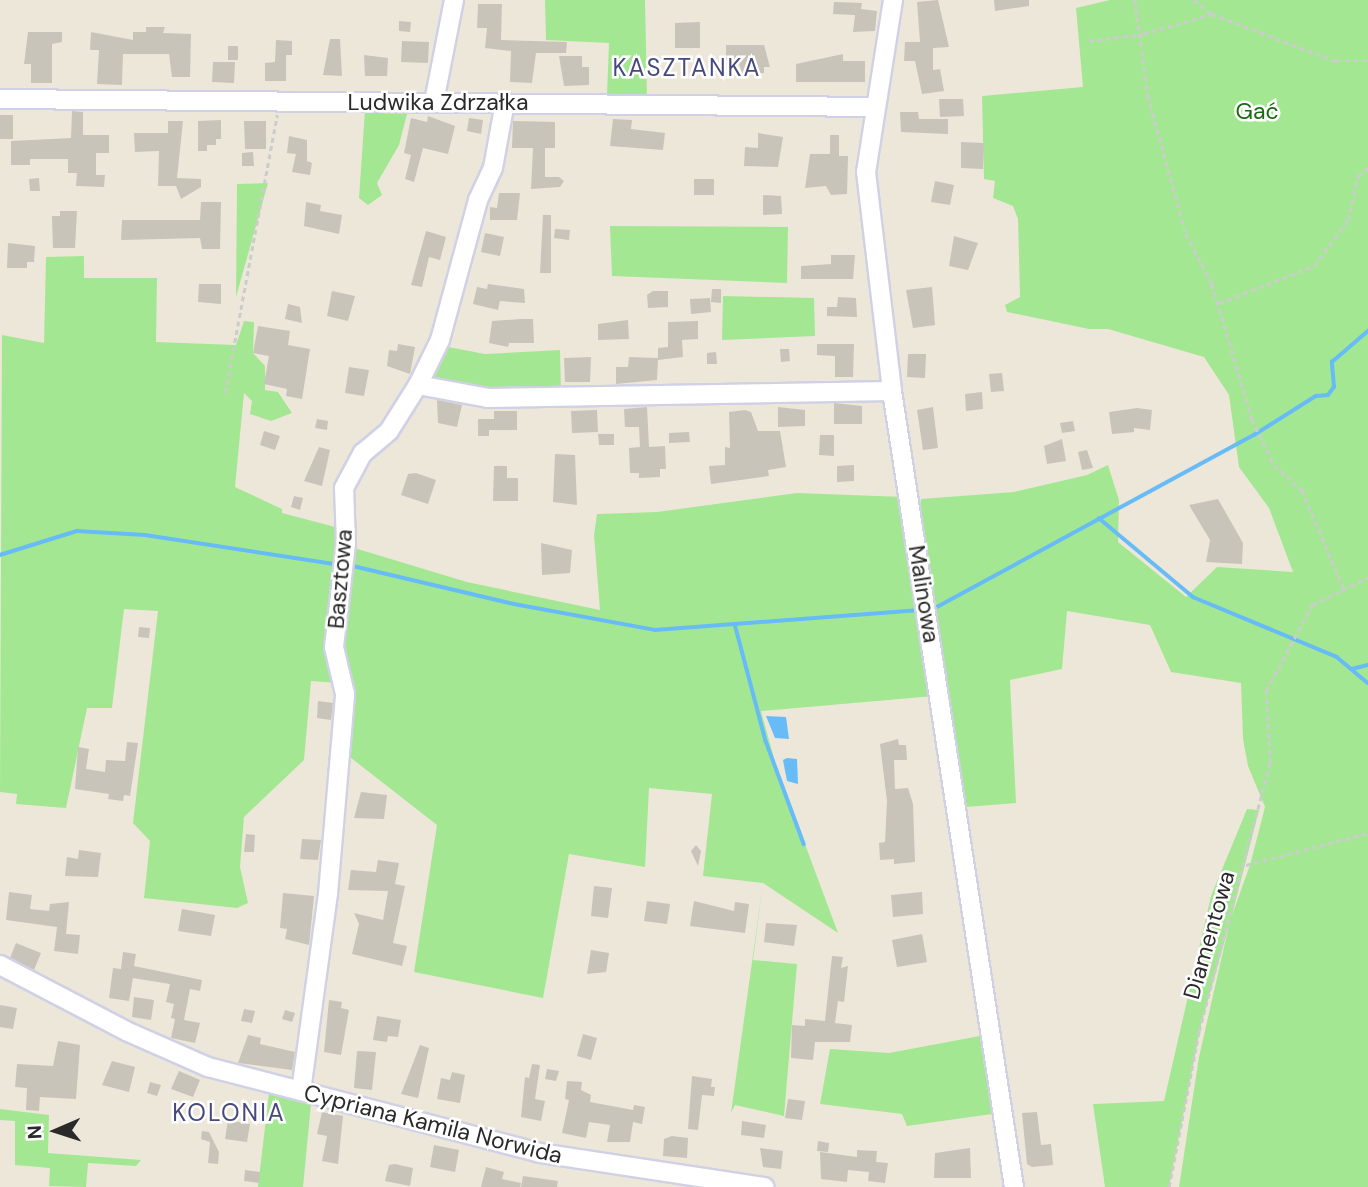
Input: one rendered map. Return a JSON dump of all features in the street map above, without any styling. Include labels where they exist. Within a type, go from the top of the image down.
[{"type":"street","points":[[434,102],[454,0]]},
{"type":"street","name":"Malinowa","points":[[893,0],[866,172],[891,391],[1013,1187]]},
{"type":"street","name":"Ludwika Zdrzałka","points":[[0,99],[875,107]]},
{"type":"street","name":"Basztowa","points":[[301,1091],[328,894],[345,694],[334,647],[346,544],[344,488],[363,453],[389,431],[418,385],[440,340],[478,200],[493,168],[505,102]]},
{"type":"street","points":[[418,385],[488,398],[891,391]]},
{"type":"street","name":"Cypriana Kamila Norwida","points":[[0,965],[126,1031],[208,1067],[540,1153],[764,1187]]},
{"type":"path","points":[[1135,0],[1137,35],[1148,96],[1186,234],[1219,303],[1252,419],[1274,465],[1302,490],[1344,589],[1368,577]]},
{"type":"path","points":[[1194,0],[1212,14],[1336,61],[1368,61]]},
{"type":"path","points":[[1088,41],[1137,35],[1212,14]]},
{"type":"path","points":[[225,393],[279,101]]},
{"type":"path","points":[[1219,303],[1314,266],[1348,220],[1358,176],[1368,168]]},
{"type":"path","name":"Diamentowa","points":[[1169,1187],[1199,1031],[1270,763],[1266,691],[1312,605],[1344,589]]},
{"type":"path","points":[[1245,865],[1368,833]]},
{"type":"green space","points":[[545,0],[645,0],[647,97],[607,95],[609,43],[546,40]]},
{"type":"green space","name":"Gać","points":[[1110,0],[1368,0],[1368,1187],[1179,1187],[1199,1057],[1229,925],[1201,1025],[1169,1187],[1105,1187],[1093,1104],[1164,1101],[1211,896],[1247,809],[1259,810],[1232,915],[1250,865],[1265,807],[1248,766],[1243,739],[1241,683],[1171,672],[1150,625],[1067,611],[1062,669],[1010,680],[1016,803],[966,807],[919,516],[921,499],[1014,492],[1087,475],[1108,465],[1119,500],[1118,542],[1186,597],[1217,567],[1293,572],[1269,508],[1239,467],[1229,395],[1204,357],[1108,329],[1089,329],[1007,312],[1005,305],[1020,297],[1018,219],[1013,206],[993,198],[995,181],[984,179],[982,96],[1083,87],[1076,8]]},
{"type":"green space","points":[[365,110],[408,110],[399,145],[377,183],[382,195],[368,205],[359,198]]},
{"type":"green space","points":[[268,183],[236,297],[237,184]]},
{"type":"green space","points":[[610,226],[788,227],[787,283],[612,276]]},
{"type":"green space","points":[[84,256],[84,278],[157,278],[156,342],[236,345],[244,321],[254,322],[253,353],[265,366],[265,390],[278,392],[292,413],[271,421],[250,414],[252,401],[244,393],[235,487],[282,509],[282,513],[339,528],[339,683],[311,681],[304,760],[244,817],[240,867],[248,903],[237,908],[144,898],[150,841],[133,823],[158,611],[124,609],[112,708],[87,708],[66,808],[16,804],[17,794],[0,792],[2,335],[44,343],[46,257]]},
{"type":"green space","points":[[723,296],[814,298],[815,336],[722,340]]},
{"type":"green space","points":[[443,346],[485,354],[560,350],[561,393],[494,393],[435,381],[431,375]]},
{"type":"green space","points":[[797,493],[904,497],[934,696],[761,711],[777,769],[838,933],[763,883],[703,876],[712,794],[649,788],[645,867],[569,854],[543,998],[414,972],[437,825],[346,754],[341,641],[351,547],[467,582],[600,610],[594,535],[597,514],[657,512]]},
{"type":"green space","points":[[763,883],[753,960],[797,964],[784,1116],[735,1105],[731,1113]]},
{"type":"green space","points":[[985,1035],[999,1113],[907,1126],[902,1114],[820,1104],[830,1049],[889,1053]]},
{"type":"green space","points":[[269,1093],[311,1104],[303,1187],[258,1187]]},
{"type":"green space","points":[[0,1109],[49,1115],[48,1153],[141,1160],[136,1166],[88,1163],[86,1187],[49,1186],[50,1168],[15,1165],[15,1121],[0,1120]]},
{"type":"water","points":[[766,716],[786,717],[789,739],[775,738]]},
{"type":"water","points":[[797,759],[798,784],[787,781],[783,760]]},
{"type":"building","points":[[938,0],[949,47],[933,48],[933,70],[940,69],[944,91],[922,94],[915,61],[904,61],[905,42],[920,42],[917,2]]},
{"type":"building","points":[[994,0],[1029,0],[1029,6],[995,11]]},
{"type":"building","points":[[834,2],[862,3],[861,9],[877,11],[875,31],[853,32],[855,15],[833,14]]},
{"type":"building","points":[[478,4],[502,4],[501,40],[567,42],[566,53],[536,53],[532,83],[510,82],[511,51],[485,48],[487,28],[477,28]]},
{"type":"building","points":[[399,21],[411,22],[410,32],[399,31]]},
{"type":"building","points":[[700,22],[700,48],[675,48],[675,23]]},
{"type":"building","points":[[146,27],[165,27],[163,33],[191,34],[190,77],[172,77],[169,54],[123,54],[122,85],[97,84],[99,50],[90,50],[91,32],[133,40],[133,32],[146,32]]},
{"type":"building","points":[[28,32],[62,32],[62,42],[52,44],[52,83],[31,83],[31,64],[24,64]]},
{"type":"building","points":[[330,39],[340,39],[342,76],[323,75]]},
{"type":"building","points":[[276,40],[292,41],[292,55],[286,55],[286,81],[265,81],[265,63],[275,62]]},
{"type":"building","points":[[402,41],[429,42],[428,63],[401,62]]},
{"type":"building","points":[[726,45],[764,45],[770,67],[764,67],[764,73],[742,73],[738,60],[726,60]]},
{"type":"building","points":[[228,46],[238,46],[238,60],[228,60]]},
{"type":"building","points":[[843,54],[843,61],[865,61],[865,82],[796,82],[796,64]]},
{"type":"building","points":[[364,55],[388,58],[387,76],[365,76]]},
{"type":"building","points":[[559,56],[582,56],[582,67],[589,67],[589,85],[564,86]]},
{"type":"building","points":[[213,62],[235,62],[234,83],[212,82]]},
{"type":"building","points":[[939,99],[963,99],[964,116],[940,117]]},
{"type":"building","points":[[72,111],[83,112],[83,135],[109,135],[109,153],[96,153],[96,175],[105,175],[104,187],[76,186],[77,173],[68,173],[68,159],[30,159],[30,165],[11,165],[11,141],[71,138]]},
{"type":"building","points":[[900,112],[918,112],[919,119],[948,119],[948,134],[901,132]]},
{"type":"building","points":[[0,115],[13,115],[13,139],[0,139]]},
{"type":"building","points":[[428,116],[455,126],[448,154],[423,148],[414,182],[405,179],[411,155],[404,153],[411,118],[427,122]]},
{"type":"building","points":[[469,118],[483,120],[481,134],[467,131]]},
{"type":"building","points":[[613,119],[632,120],[631,129],[665,133],[663,150],[610,146]]},
{"type":"building","points":[[221,120],[221,139],[216,139],[216,145],[207,145],[207,151],[198,151],[198,121]]},
{"type":"building","points":[[168,121],[183,121],[177,178],[201,179],[201,187],[181,199],[176,186],[158,186],[159,151],[135,152],[134,133],[168,133]]},
{"type":"building","points":[[244,121],[266,121],[266,149],[245,149]]},
{"type":"building","points":[[513,121],[555,122],[555,148],[545,148],[545,177],[559,177],[564,181],[560,187],[531,189],[533,148],[512,148]]},
{"type":"building","points":[[758,133],[783,137],[778,167],[744,166],[745,147],[758,148]]},
{"type":"building","points":[[830,135],[839,135],[839,156],[848,156],[847,194],[831,195],[826,186],[805,188],[810,154],[830,154]]},
{"type":"building","points":[[289,136],[307,140],[307,161],[312,163],[310,175],[292,172],[296,154],[287,153]]},
{"type":"building","points":[[961,142],[984,143],[983,169],[961,168]]},
{"type":"building","points":[[253,152],[254,166],[242,166],[242,153]]},
{"type":"building","points":[[39,178],[40,191],[30,191],[29,179]]},
{"type":"building","points":[[694,179],[714,179],[714,195],[694,195]]},
{"type":"building","points":[[935,181],[954,185],[950,205],[931,202]]},
{"type":"building","points":[[499,193],[520,193],[517,220],[490,220],[490,207],[497,208]]},
{"type":"building","points":[[763,195],[781,196],[782,214],[763,215]]},
{"type":"building","points":[[201,202],[221,202],[220,249],[202,249],[200,238],[121,240],[122,220],[200,220]]},
{"type":"building","points":[[306,202],[321,205],[320,211],[342,215],[339,234],[304,226]]},
{"type":"building","points":[[60,211],[77,211],[75,248],[53,248],[52,216],[60,216]]},
{"type":"building","points":[[543,215],[551,215],[551,273],[540,273]]},
{"type":"building","points":[[555,229],[570,230],[569,240],[554,238]]},
{"type":"building","points":[[426,231],[446,237],[440,260],[429,257],[422,287],[411,285]]},
{"type":"building","points":[[485,233],[504,237],[500,256],[481,252]]},
{"type":"building","points":[[954,236],[978,243],[968,270],[949,266]]},
{"type":"building","points":[[8,243],[35,246],[34,262],[27,262],[27,268],[7,268]]},
{"type":"building","points":[[831,255],[855,255],[853,279],[801,279],[801,266],[831,264]]},
{"type":"building","points":[[199,284],[221,284],[221,304],[198,302]]},
{"type":"building","points":[[488,284],[524,289],[525,303],[500,301],[498,310],[473,304],[477,287],[487,289]]},
{"type":"building","points":[[932,287],[935,325],[913,328],[906,290]]},
{"type":"building","points":[[712,289],[721,289],[721,303],[711,302]]},
{"type":"building","points":[[332,291],[355,296],[348,321],[327,316]]},
{"type":"building","points":[[653,291],[668,291],[668,307],[648,308],[647,295]]},
{"type":"building","points":[[838,297],[856,298],[857,317],[827,316],[827,307],[837,307]]},
{"type":"building","points":[[710,298],[711,312],[691,314],[690,299]]},
{"type":"building","points":[[288,304],[300,307],[302,323],[285,319]]},
{"type":"building","points":[[533,319],[534,343],[509,343],[508,347],[489,343],[492,321]]},
{"type":"building","points":[[628,320],[629,339],[598,340],[598,324]]},
{"type":"building","points":[[698,321],[698,339],[682,340],[683,357],[658,360],[658,348],[668,347],[668,322]]},
{"type":"building","points":[[258,326],[290,331],[288,345],[310,349],[302,399],[286,396],[287,389],[264,384],[269,356],[253,353]]},
{"type":"building","points":[[398,344],[415,347],[410,374],[387,366],[389,350],[397,351]]},
{"type":"building","points":[[817,344],[854,344],[853,377],[835,377],[835,356],[817,355]]},
{"type":"building","points":[[780,349],[789,349],[790,361],[781,362]]},
{"type":"building","points":[[716,352],[717,364],[707,364],[707,353]]},
{"type":"building","points":[[908,354],[926,354],[925,378],[907,377]]},
{"type":"building","points":[[591,357],[590,382],[565,382],[564,358]]},
{"type":"building","points":[[629,357],[658,358],[657,380],[616,384],[616,367],[628,367]]},
{"type":"building","points":[[349,367],[369,370],[364,396],[345,393]]},
{"type":"building","points":[[1002,373],[1004,391],[991,392],[989,374]]},
{"type":"building","points":[[982,392],[983,409],[966,411],[965,394]]},
{"type":"building","points":[[437,400],[462,405],[457,427],[438,423]]},
{"type":"building","points":[[834,403],[862,406],[862,424],[834,424]]},
{"type":"building","points":[[647,407],[649,447],[665,446],[666,469],[660,469],[660,477],[639,478],[639,473],[630,473],[629,448],[640,447],[639,427],[625,427],[624,409]]},
{"type":"building","points":[[778,407],[805,410],[805,426],[778,427]]},
{"type":"building","points":[[933,407],[938,448],[923,450],[917,410]]},
{"type":"building","points":[[1137,408],[1152,410],[1150,430],[1134,428],[1134,432],[1112,434],[1109,412]]},
{"type":"building","points":[[597,410],[598,432],[572,433],[571,411]]},
{"type":"building","points":[[494,411],[517,411],[517,430],[489,430],[489,436],[478,436],[478,419],[494,419]]},
{"type":"building","points":[[729,412],[751,412],[758,431],[780,431],[786,467],[768,470],[769,476],[711,484],[709,466],[725,465],[725,447],[730,448]]},
{"type":"building","points":[[317,419],[328,421],[327,430],[315,428]]},
{"type":"building","points":[[1073,421],[1075,431],[1062,433],[1060,423]]},
{"type":"building","points":[[264,431],[280,436],[275,450],[260,445]]},
{"type":"building","points":[[689,432],[690,442],[669,443],[669,433]]},
{"type":"building","points":[[598,434],[614,434],[614,445],[599,445]]},
{"type":"building","points":[[820,435],[834,435],[834,456],[819,455]]},
{"type":"building","points":[[1062,439],[1066,461],[1047,464],[1044,446]]},
{"type":"building","points":[[319,447],[330,450],[322,486],[304,481]]},
{"type":"building","points":[[1087,450],[1093,468],[1082,470],[1078,452]]},
{"type":"building","points":[[555,454],[575,455],[577,505],[553,502]]},
{"type":"building","points":[[854,465],[854,481],[837,482],[837,466]]},
{"type":"building","points":[[494,466],[507,466],[507,478],[518,478],[518,501],[493,501]]},
{"type":"building","points":[[416,473],[436,480],[428,504],[401,495],[408,474]]},
{"type":"building","points":[[294,496],[303,498],[300,510],[291,507]]},
{"type":"building","points":[[1218,499],[1243,543],[1242,564],[1206,562],[1210,540],[1189,505]]},
{"type":"building","points":[[541,543],[572,550],[570,573],[542,575]]},
{"type":"building","points":[[139,627],[150,628],[149,638],[138,637]]},
{"type":"building","points":[[318,701],[333,703],[331,720],[317,718]]},
{"type":"building","points":[[898,739],[899,745],[906,745],[907,760],[894,760],[895,789],[908,788],[913,804],[915,862],[894,864],[894,859],[880,860],[879,843],[885,842],[887,801],[880,744]]},
{"type":"building","points":[[127,742],[138,743],[130,796],[124,795],[123,801],[108,799],[109,794],[75,789],[78,747],[89,749],[86,769],[105,772],[106,760],[125,761]]},
{"type":"building","points":[[361,792],[387,795],[384,819],[354,818]]},
{"type":"building","points":[[246,834],[255,835],[254,852],[244,852]]},
{"type":"building","points":[[302,839],[321,840],[318,860],[300,859]]},
{"type":"building","points":[[696,845],[701,851],[698,866],[691,851]]},
{"type":"building","points":[[79,850],[101,853],[98,877],[65,876],[67,857],[78,859]]},
{"type":"building","points":[[378,860],[399,863],[395,884],[405,886],[393,943],[407,946],[402,966],[352,954],[359,924],[354,913],[383,920],[388,891],[348,890],[351,870],[376,872]]},
{"type":"building","points":[[594,886],[612,888],[608,918],[591,916]]},
{"type":"building","points":[[9,892],[32,895],[30,909],[49,911],[50,904],[69,902],[66,934],[80,935],[78,954],[54,951],[57,927],[6,920]]},
{"type":"building","points":[[922,892],[923,914],[893,917],[891,895]]},
{"type":"building","points":[[283,893],[314,896],[309,945],[285,939],[287,929],[280,928]]},
{"type":"building","points":[[647,901],[670,904],[667,924],[644,921]]},
{"type":"building","points":[[694,901],[734,911],[735,902],[749,904],[745,933],[690,926]]},
{"type":"building","points":[[182,909],[215,915],[211,936],[178,931]]},
{"type":"building","points":[[766,923],[797,925],[794,946],[764,942]]},
{"type":"building","points":[[922,934],[927,962],[897,967],[892,940]]},
{"type":"building","points":[[16,943],[41,953],[34,970],[10,958]]},
{"type":"building","points":[[591,950],[609,953],[606,972],[587,974]]},
{"type":"building","points":[[123,952],[136,954],[134,966],[202,980],[200,991],[190,989],[184,1020],[200,1023],[195,1043],[171,1038],[175,1019],[171,1018],[174,1004],[166,1002],[170,984],[133,978],[129,1001],[109,998],[113,968],[121,969]]},
{"type":"building","points":[[832,956],[843,957],[841,968],[848,966],[844,1002],[838,1001],[835,1023],[852,1025],[850,1042],[815,1042],[813,1060],[791,1058],[792,1025],[805,1026],[805,1019],[825,1021]]},
{"type":"building","points":[[134,997],[154,1000],[151,1020],[132,1017]]},
{"type":"building","points":[[329,1000],[342,1002],[341,1008],[349,1010],[341,1055],[324,1052]]},
{"type":"building","points":[[0,1005],[17,1008],[13,1029],[0,1027]]},
{"type":"building","points":[[244,1009],[255,1011],[252,1023],[241,1021]]},
{"type":"building","points":[[285,1010],[295,1013],[292,1022],[282,1019]]},
{"type":"building","points":[[377,1016],[401,1020],[398,1037],[388,1036],[387,1042],[373,1040]]},
{"type":"building","points":[[583,1034],[597,1038],[591,1060],[577,1056]]},
{"type":"building","points":[[248,1035],[261,1038],[260,1044],[295,1052],[292,1070],[238,1063]]},
{"type":"building","points":[[58,1041],[80,1045],[76,1099],[40,1097],[39,1111],[26,1110],[27,1088],[15,1087],[17,1064],[53,1066]]},
{"type":"building","points":[[420,1045],[429,1048],[418,1098],[401,1094]]},
{"type":"building","points":[[357,1051],[376,1052],[372,1090],[354,1088]]},
{"type":"building","points":[[112,1061],[135,1067],[129,1092],[102,1085]]},
{"type":"building","points":[[532,1064],[540,1065],[535,1099],[545,1101],[541,1121],[521,1117],[525,1077],[529,1078]]},
{"type":"building","points":[[547,1069],[559,1071],[556,1081],[545,1079]]},
{"type":"building","points":[[179,1071],[200,1080],[193,1097],[171,1089]]},
{"type":"building","points":[[452,1072],[465,1075],[460,1103],[437,1099],[441,1078],[450,1080]]},
{"type":"building","points":[[692,1076],[712,1079],[711,1087],[715,1087],[714,1096],[702,1095],[698,1130],[688,1129]]},
{"type":"building","points":[[567,1081],[582,1082],[581,1090],[591,1095],[590,1102],[633,1110],[634,1105],[645,1107],[642,1124],[633,1122],[630,1142],[607,1142],[610,1125],[589,1122],[586,1138],[562,1133],[569,1100],[565,1099]]},
{"type":"building","points":[[150,1082],[161,1085],[157,1096],[147,1093]]},
{"type":"building","points":[[788,1099],[805,1101],[802,1120],[785,1118]]},
{"type":"building","points":[[322,1112],[343,1116],[338,1164],[322,1161],[327,1136],[317,1134]]},
{"type":"building","points":[[1037,1112],[1041,1145],[1051,1144],[1053,1165],[1032,1167],[1027,1164],[1022,1113]]},
{"type":"building","points":[[228,1120],[250,1124],[247,1142],[225,1139]]},
{"type":"building","points":[[742,1121],[766,1125],[764,1138],[741,1135]]},
{"type":"building","points":[[202,1131],[209,1132],[219,1152],[218,1164],[208,1163],[210,1142],[201,1139]]},
{"type":"building","points":[[672,1136],[688,1138],[687,1158],[663,1156],[664,1139]]},
{"type":"building","points":[[818,1141],[829,1143],[828,1152],[817,1151]]},
{"type":"building","points":[[434,1145],[459,1150],[455,1172],[430,1167]]},
{"type":"building","points":[[760,1148],[783,1151],[781,1169],[763,1167]]},
{"type":"building","points":[[970,1148],[971,1178],[934,1178],[935,1153]]},
{"type":"building","points":[[857,1150],[877,1151],[876,1162],[888,1163],[885,1183],[868,1181],[869,1172],[848,1170],[847,1182],[821,1179],[820,1152],[857,1157]]},
{"type":"building","points":[[389,1165],[413,1168],[410,1186],[385,1181]]},
{"type":"building","points":[[486,1167],[504,1172],[502,1179],[521,1183],[520,1187],[481,1187]]},
{"type":"building","points":[[245,1170],[260,1172],[259,1183],[244,1181]]},
{"type":"building","points":[[523,1176],[558,1181],[557,1187],[521,1187]]},
{"type":"waterway","points":[[937,607],[1254,435],[1316,396],[1328,395],[1334,387],[1332,362],[1368,331]]},
{"type":"waterway","points":[[1099,518],[1193,597],[1337,657],[1368,683]]},
{"type":"waterway","points":[[0,555],[77,531],[145,535],[334,564]]},
{"type":"waterway","points":[[353,566],[514,604],[655,630],[920,610]]},
{"type":"waterway","points":[[735,624],[766,741],[804,844]]},
{"type":"waterway","points":[[1352,669],[1368,665]]},
{"type":"district","name":"KASZTANKA","points":[[687,68]]},
{"type":"district","name":"KOLONIA","points":[[229,1113]]}]
